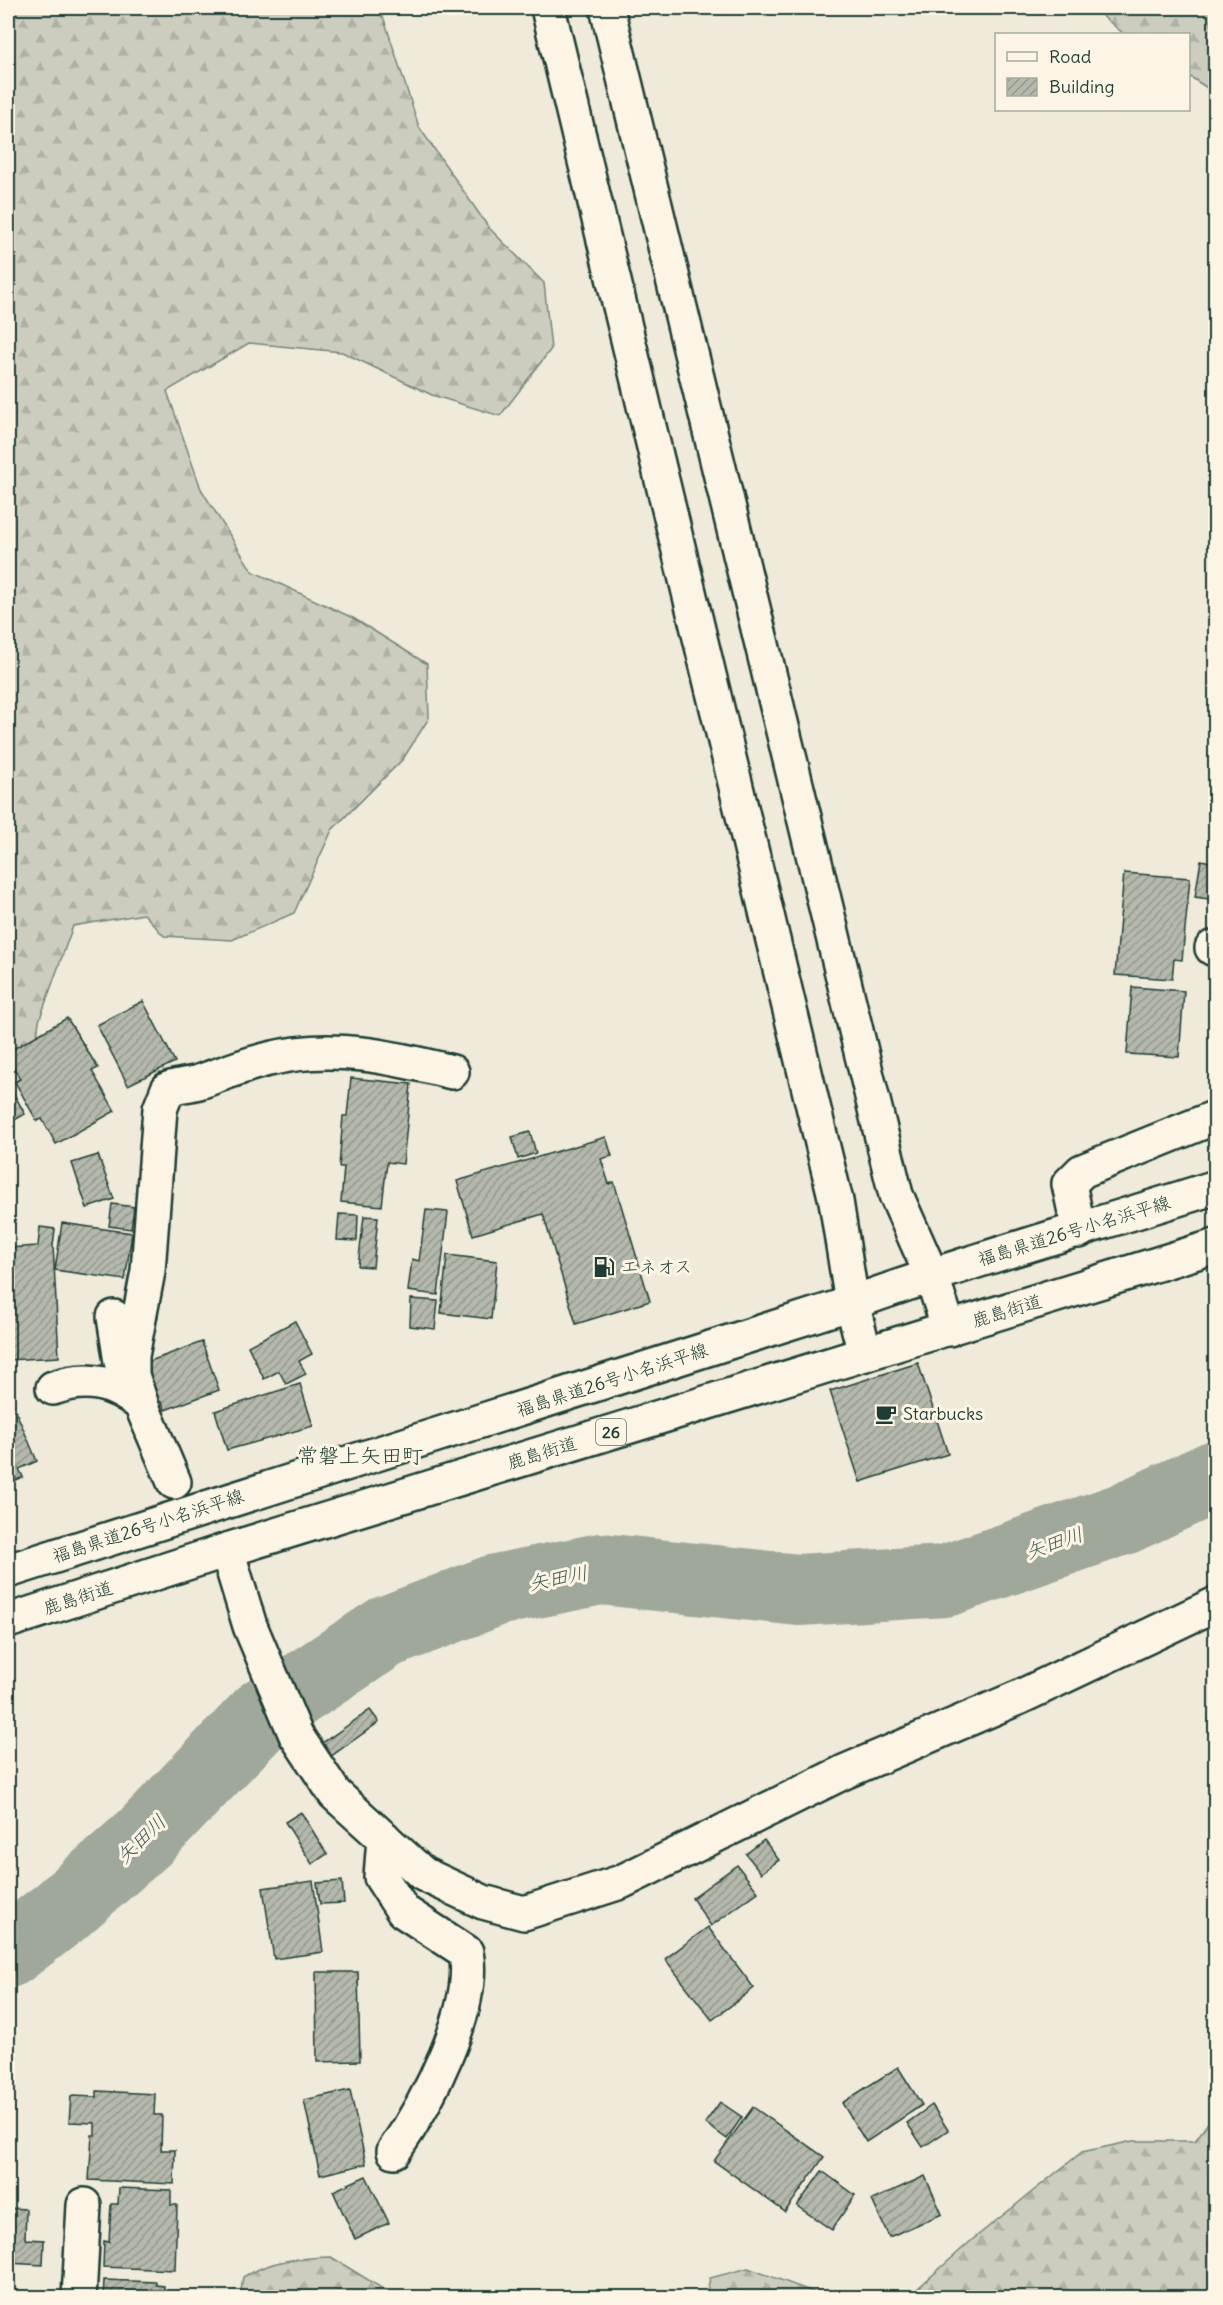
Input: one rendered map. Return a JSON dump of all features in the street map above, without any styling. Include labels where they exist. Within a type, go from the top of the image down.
[{"type":"street","points":[[548,8],[836,1201],[852,1303],[865,1354]]},
{"type":"street","points":[[607,8],[896,1195],[931,1274],[949,1329]]},
{"type":"street","points":[[136,1389],[132,1356],[148,1271],[160,1109],[168,1089],[289,1055],[350,1052],[404,1060],[452,1072]]},
{"type":"street","points":[[176,1072],[211,1069],[228,1072]]},
{"type":"street","points":[[1079,1231],[1069,1184],[1082,1171],[1215,1117]]},
{"type":"street","points":[[134,1131],[147,1181],[153,1194]]},
{"type":"street","name":"福島県道26号小名浜平線","points":[[8,1571],[852,1303],[931,1274],[1079,1231],[1215,1187]]},
{"type":"street","name":"鹿島街道","points":[[8,1621],[227,1550],[1215,1246]]},
{"type":"street","points":[[114,1317],[121,1362],[136,1389],[174,1482]]},
{"type":"street","points":[[53,1388],[73,1381],[87,1381],[122,1389],[136,1389]]},
{"type":"street","points":[[227,1550],[250,1626],[296,1735],[335,1794],[423,1874],[483,1902],[524,1913],[621,1882],[844,1772],[1020,1697],[1215,1604]]},
{"type":"street","points":[[384,1838],[381,1876],[403,1911],[466,1952],[469,1968],[466,1990],[454,2035],[418,2117],[394,2151]]},
{"type":"street","points":[[80,2298],[84,2205]]},
{"type":"green space","points":[[18,8],[375,8],[384,19],[419,127],[489,228],[544,283],[551,349],[500,416],[432,395],[342,352],[249,343],[167,391],[201,489],[252,571],[353,618],[427,664],[429,718],[403,759],[332,830],[294,913],[232,940],[164,936],[144,914],[73,926],[39,1021],[33,1071],[8,1086],[8,33]]},
{"type":"green space","points":[[1093,8],[1215,8],[1215,93],[1190,77],[1190,33],[1123,33]]},
{"type":"green space","points":[[1215,2113],[1215,2297],[908,2297],[972,2240],[1082,2152],[1133,2141],[1195,2141]]},
{"type":"green space","points":[[331,2257],[396,2297],[240,2297],[243,2277],[254,2271],[286,2261]]},
{"type":"green space","points":[[748,2268],[827,2297],[706,2297],[710,2278]]},
{"type":"building","points":[[1201,860],[1216,863],[1216,900],[1195,897]]},
{"type":"building","points":[[1124,873],[1190,878],[1182,960],[1174,959],[1172,979],[1115,975]]},
{"type":"building","points":[[1132,987],[1184,991],[1179,1057],[1127,1054]]},
{"type":"building","points":[[143,1001],[175,1062],[128,1085],[97,1025]]},
{"type":"building","points":[[67,1018],[98,1068],[92,1071],[115,1111],[56,1144],[42,1119],[37,1121],[15,1082],[20,1079],[8,1057],[8,1052]]},
{"type":"building","points":[[351,1078],[411,1084],[403,1164],[387,1162],[382,1206],[341,1202],[344,1167],[339,1167],[343,1116],[347,1116]]},
{"type":"building","points":[[8,1083],[25,1114],[8,1124]]},
{"type":"building","points":[[530,1132],[536,1153],[518,1159],[512,1137]]},
{"type":"building","points":[[606,1137],[612,1156],[601,1159],[609,1184],[614,1182],[650,1301],[576,1324],[543,1214],[473,1235],[457,1181]]},
{"type":"building","points":[[98,1155],[114,1199],[87,1208],[72,1163]]},
{"type":"building","points":[[112,1204],[134,1207],[131,1229],[109,1226]]},
{"type":"building","points":[[426,1210],[448,1212],[438,1295],[408,1291],[412,1259],[419,1261]]},
{"type":"building","points":[[339,1214],[358,1215],[357,1241],[337,1240]]},
{"type":"building","points":[[364,1216],[378,1217],[373,1267],[358,1266]]},
{"type":"building","points":[[62,1223],[132,1233],[125,1280],[55,1270]]},
{"type":"building","points":[[40,1227],[55,1229],[53,1246],[59,1357],[8,1360],[8,1248],[38,1246]]},
{"type":"building","points":[[447,1255],[497,1261],[491,1319],[441,1313]]},
{"type":"building","points":[[411,1299],[438,1301],[435,1329],[410,1326]]},
{"type":"building","points":[[295,1321],[312,1354],[299,1361],[306,1374],[286,1384],[279,1371],[264,1379],[248,1346]]},
{"type":"building","points":[[202,1342],[219,1390],[165,1410],[162,1402],[156,1404],[142,1364]]},
{"type":"building","name":"Starbucks","points":[[918,1363],[948,1454],[860,1482],[830,1391]]},
{"type":"building","points":[[300,1384],[313,1426],[227,1450],[215,1411]]},
{"type":"building","points":[[8,1393],[37,1461],[19,1469],[23,1477],[8,1484]]},
{"type":"building","points":[[370,1710],[379,1722],[330,1757],[321,1744]]},
{"type":"building","points":[[301,1812],[327,1854],[312,1864],[285,1822]]},
{"type":"building","points":[[764,1840],[779,1860],[761,1873],[746,1854]]},
{"type":"building","points":[[737,1865],[758,1892],[711,1926],[692,1898]]},
{"type":"building","points":[[313,1881],[323,1952],[274,1959],[263,1888]]},
{"type":"building","points":[[342,1881],[344,1903],[320,1904],[317,1883]]},
{"type":"building","points":[[708,1927],[754,1988],[712,2020],[665,1959]]},
{"type":"building","points":[[316,1972],[358,1972],[360,2061],[317,2062]]},
{"type":"building","points":[[898,2067],[922,2105],[866,2142],[842,2103]]},
{"type":"building","points":[[350,2090],[366,2164],[320,2175],[304,2100]]},
{"type":"building","points":[[97,2091],[155,2094],[154,2115],[162,2115],[161,2150],[175,2150],[174,2184],[89,2180],[95,2123],[69,2122],[71,2096],[97,2097]]},
{"type":"building","points":[[720,2102],[742,2117],[727,2139],[705,2123]]},
{"type":"building","points":[[932,2105],[948,2130],[923,2147],[907,2123]]},
{"type":"building","points":[[753,2107],[824,2157],[785,2212],[714,2161]]},
{"type":"building","points":[[822,2171],[855,2195],[832,2230],[797,2206]]},
{"type":"building","points":[[366,2176],[389,2223],[355,2239],[333,2191]]},
{"type":"building","points":[[925,2176],[942,2214],[889,2237],[872,2200]]},
{"type":"building","points":[[119,2188],[171,2190],[171,2205],[177,2205],[175,2270],[103,2267],[104,2241],[109,2242],[111,2204],[118,2204]]},
{"type":"building","points":[[8,2208],[26,2209],[25,2239],[44,2240],[43,2265],[8,2263]]},
{"type":"building","points":[[104,2280],[156,2282],[156,2285],[164,2286],[164,2298],[103,2298]]},
{"type":"waterway","name":"矢田川","points":[[8,1952],[59,1913],[144,1838],[265,1712],[386,1632],[496,1590],[601,1569],[799,1590],[945,1581],[1123,1519],[1216,1476]]},
{"type":"place","name":"エネオス","points":[[604,1267]]},
{"type":"place","name":"Starbucks","points":[[886,1414]]},
{"type":"district","name":"常磐上矢田町","points":[[360,1456]]}]
